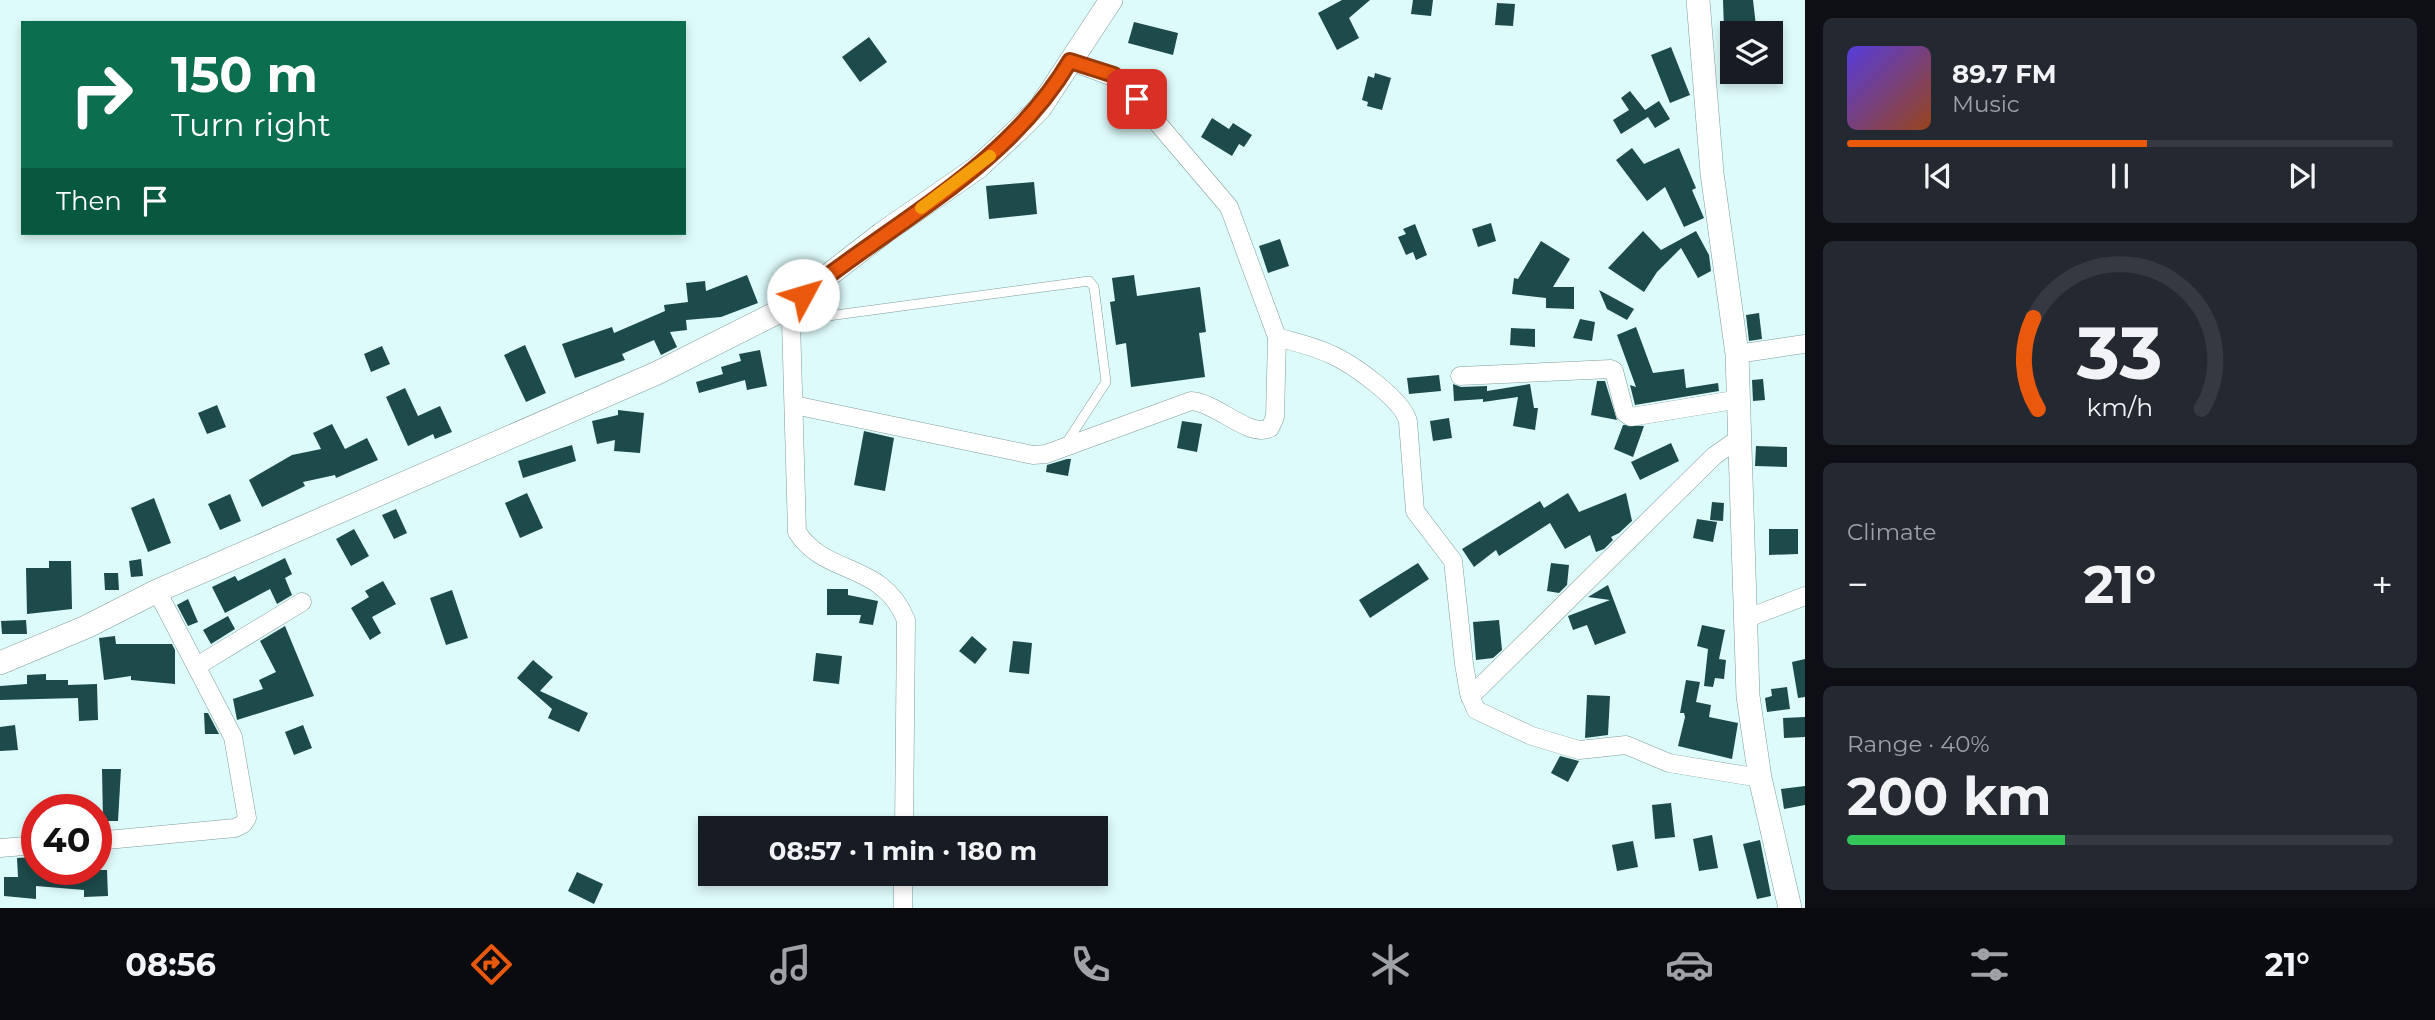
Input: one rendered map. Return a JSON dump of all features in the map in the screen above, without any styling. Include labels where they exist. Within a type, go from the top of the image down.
[{"type":"street","points":[[0,663],[86,627],[157,591],[788,315],[883,233],[977,169],[1040,108],[1111,0]]},
{"type":"street","points":[[1698,0],[1712,173],[1737,354],[1748,696],[1760,778],[1790,908]]},
{"type":"street","points":[[794,405],[1027,454],[1045,454],[1191,401],[1209,404],[1252,430],[1265,431],[1274,423],[1277,337],[1234,216],[1222,196],[1121,80],[1070,61]]},
{"type":"street","points":[[788,315],[794,405],[797,532],[810,548],[884,586],[894,595],[906,620],[904,816]]},
{"type":"street","points":[[1277,337],[1338,357],[1404,410],[1408,422],[1415,511],[1451,557],[1457,575],[1470,697],[1476,710],[1532,736],[1579,750],[1626,746],[1670,764],[1760,778]]},
{"type":"street","points":[[1737,354],[1805,344]]},
{"type":"street","points":[[1460,376],[1611,369],[1614,371],[1625,413],[1631,417],[1740,399]]},
{"type":"street","points":[[1470,697],[1707,462],[1741,437]]},
{"type":"street","points":[[112,840],[235,828],[246,821],[248,812],[238,752],[157,591]]},
{"type":"street","points":[[1745,619],[1805,596]]},
{"type":"street","points":[[197,666],[302,603]]},
{"type":"street","points":[[0,848],[21,846]]},
{"type":"street","points":[[903,886],[903,908]]},
{"type":"lane","points":[[788,315],[1089,281],[1094,287],[1106,382],[1064,447]]},
{"type":"building","points":[[1342,0],[1370,0],[1349,18],[1359,38],[1337,50],[1318,13]]},
{"type":"building","points":[[1413,0],[1433,0],[1431,16],[1411,14]]},
{"type":"building","points":[[1723,0],[1753,0],[1755,21],[1724,21]]},
{"type":"building","points":[[1497,3],[1515,4],[1513,26],[1495,25]]},
{"type":"building","points":[[1134,22],[1178,33],[1173,55],[1128,43]]},
{"type":"building","points":[[869,37],[887,62],[860,82],[842,57]]},
{"type":"building","points":[[1671,47],[1690,95],[1670,103],[1651,55]]},
{"type":"building","points":[[1375,73],[1391,78],[1382,110],[1367,106],[1368,102],[1362,100],[1368,76],[1374,78]]},
{"type":"building","points":[[1630,91],[1645,110],[1659,101],[1670,119],[1655,128],[1648,117],[1621,134],[1613,120],[1629,110],[1621,98]]},
{"type":"building","points":[[1212,118],[1229,129],[1233,123],[1252,135],[1244,147],[1239,144],[1232,156],[1201,137]]},
{"type":"building","points":[[1632,148],[1644,164],[1679,148],[1696,188],[1692,190],[1704,218],[1684,227],[1665,187],[1647,201],[1616,160]]},
{"type":"building","points":[[1034,182],[1037,214],[989,219],[986,186]]},
{"type":"building","points":[[1491,223],[1496,241],[1478,247],[1472,229]]},
{"type":"building","points":[[1415,224],[1427,255],[1416,260],[1413,252],[1406,255],[1398,237],[1406,234],[1403,229]]},
{"type":"building","points":[[1643,231],[1661,250],[1696,231],[1709,255],[1711,271],[1698,278],[1681,248],[1657,272],[1644,292],[1608,268]]},
{"type":"building","points":[[1280,239],[1289,266],[1268,273],[1259,246]]},
{"type":"building","points":[[1541,241],[1570,259],[1553,287],[1574,287],[1574,309],[1546,308],[1546,298],[1512,294],[1514,278],[1518,279]]},
{"type":"building","points":[[747,275],[758,303],[721,317],[686,320],[687,330],[670,332],[677,347],[661,355],[654,340],[622,354],[625,360],[575,378],[562,344],[612,327],[614,333],[665,311],[664,305],[688,302],[686,283],[705,281],[706,291]]},
{"type":"building","points":[[1134,275],[1137,296],[1200,287],[1206,332],[1199,333],[1205,377],[1131,387],[1126,343],[1116,345],[1110,302],[1115,301],[1112,278]]},
{"type":"building","points":[[1599,290],[1634,309],[1627,320],[1607,309]]},
{"type":"building","points":[[1759,313],[1762,339],[1749,341],[1746,315]]},
{"type":"building","points":[[1580,319],[1595,322],[1592,341],[1573,338]]},
{"type":"building","points":[[1636,327],[1653,373],[1684,369],[1686,388],[1718,383],[1719,391],[1635,405],[1630,385],[1636,387],[1617,335]]},
{"type":"building","points":[[1511,328],[1535,329],[1535,347],[1510,345]]},
{"type":"building","points":[[525,345],[546,393],[526,402],[504,355]]},
{"type":"building","points":[[382,346],[390,364],[371,372],[364,354]]},
{"type":"building","points":[[760,350],[767,386],[747,390],[745,380],[699,393],[696,382],[723,374],[721,367],[741,361],[739,354]]},
{"type":"building","points":[[1439,375],[1441,391],[1409,394],[1407,378]]},
{"type":"building","points":[[1763,379],[1765,400],[1753,401],[1752,380]]},
{"type":"building","points":[[1597,381],[1605,381],[1617,420],[1591,415]]},
{"type":"building","points":[[1453,384],[1461,387],[1487,386],[1487,391],[1530,384],[1534,408],[1538,408],[1535,430],[1513,426],[1518,397],[1483,402],[1483,399],[1454,401]]},
{"type":"building","points":[[405,388],[418,416],[440,406],[452,432],[435,439],[433,434],[408,446],[386,397]]},
{"type":"building","points":[[217,405],[226,427],[207,434],[198,413]]},
{"type":"building","points":[[618,410],[644,413],[640,453],[614,451],[615,440],[597,444],[592,421],[618,415]]},
{"type":"building","points":[[1449,418],[1452,438],[1433,441],[1430,421]]},
{"type":"building","points":[[1182,421],[1202,424],[1197,452],[1177,448]]},
{"type":"building","points":[[332,424],[345,449],[367,438],[378,460],[336,478],[335,475],[303,482],[305,486],[262,507],[249,480],[292,455],[321,449],[313,433]]},
{"type":"building","points":[[1623,425],[1644,426],[1633,457],[1614,449]]},
{"type":"building","points":[[864,431],[894,438],[885,491],[854,485]]},
{"type":"building","points":[[1671,443],[1679,461],[1640,480],[1631,462]]},
{"type":"building","points":[[572,445],[576,461],[523,478],[518,461]]},
{"type":"building","points":[[1756,446],[1787,447],[1787,467],[1755,466]]},
{"type":"building","points":[[1071,459],[1068,476],[1046,472],[1047,465]]},
{"type":"building","points":[[527,493],[543,528],[520,538],[505,503]]},
{"type":"building","points":[[1568,493],[1579,512],[1626,493],[1632,521],[1611,537],[1613,540],[1604,549],[1596,552],[1590,535],[1565,549],[1550,523],[1499,556],[1496,550],[1474,567],[1462,549],[1540,501],[1544,508]]},
{"type":"building","points":[[230,494],[241,521],[220,530],[208,504]]},
{"type":"building","points":[[154,498],[171,543],[148,552],[131,508]]},
{"type":"building","points":[[1712,502],[1724,503],[1723,521],[1710,520]]},
{"type":"building","points":[[396,509],[407,533],[394,539],[382,515]]},
{"type":"building","points":[[1697,519],[1717,522],[1713,542],[1693,538]]},
{"type":"building","points":[[354,529],[369,556],[351,566],[336,539]]},
{"type":"building","points":[[1769,529],[1798,529],[1798,554],[1769,555]]},
{"type":"building","points":[[285,558],[292,574],[285,578],[292,595],[277,604],[270,589],[225,613],[212,587],[235,576],[238,581]]},
{"type":"building","points":[[141,559],[143,576],[131,577],[129,561]]},
{"type":"building","points":[[49,561],[71,561],[72,609],[27,614],[26,568],[49,568]]},
{"type":"building","points":[[1418,563],[1429,579],[1370,618],[1359,600]]},
{"type":"building","points":[[1551,563],[1569,565],[1567,585],[1559,593],[1547,591]]},
{"type":"building","points":[[104,573],[118,573],[119,590],[105,590]]},
{"type":"building","points":[[383,581],[396,604],[372,617],[381,633],[370,640],[351,608],[369,597],[365,591]]},
{"type":"building","points":[[1608,585],[1626,633],[1595,645],[1587,625],[1573,630],[1568,616],[1610,600],[1588,597]]},
{"type":"building","points":[[827,589],[848,589],[848,595],[878,601],[873,625],[859,623],[861,615],[827,615]]},
{"type":"building","points":[[452,590],[468,638],[446,645],[430,598]]},
{"type":"building","points":[[188,599],[198,622],[188,626],[177,605]]},
{"type":"building","points":[[228,616],[235,629],[211,644],[203,630]]},
{"type":"building","points":[[26,620],[27,634],[2,634],[1,621]]},
{"type":"building","points":[[1499,620],[1502,650],[1493,658],[1476,660],[1473,622]]},
{"type":"building","points":[[1702,625],[1725,630],[1719,659],[1726,660],[1724,679],[1715,678],[1713,687],[1704,686],[1708,649],[1697,646]]},
{"type":"building","points":[[285,626],[314,696],[237,720],[233,699],[263,689],[259,680],[276,672],[260,641]]},
{"type":"building","points":[[115,636],[116,644],[172,644],[175,650],[175,684],[131,680],[131,676],[104,680],[99,638]]},
{"type":"building","points":[[972,636],[987,649],[975,664],[959,651]]},
{"type":"building","points":[[1013,641],[1032,643],[1029,674],[1009,672]]},
{"type":"building","points":[[816,653],[842,656],[839,684],[813,681]]},
{"type":"building","points":[[1805,659],[1805,697],[1798,698],[1792,662]]},
{"type":"building","points":[[533,660],[553,677],[540,691],[588,713],[579,732],[548,718],[552,709],[517,678]]},
{"type":"building","points":[[46,674],[46,680],[68,680],[68,685],[97,684],[98,720],[79,721],[78,698],[0,700],[0,686],[27,684],[27,675]]},
{"type":"building","points":[[1686,680],[1700,682],[1696,702],[1711,705],[1709,717],[1738,723],[1732,759],[1678,746],[1685,717],[1684,713],[1680,713]]},
{"type":"building","points":[[1787,687],[1790,709],[1767,712],[1765,698],[1772,696],[1771,689]]},
{"type":"building","points":[[1587,695],[1610,696],[1608,735],[1585,738]]},
{"type":"building","points":[[204,713],[208,713],[219,734],[205,734]]},
{"type":"building","points":[[1805,717],[1805,737],[1784,738],[1783,718]]},
{"type":"building","points":[[15,725],[18,750],[0,751],[0,727]]},
{"type":"building","points":[[303,725],[312,748],[294,755],[285,732]]},
{"type":"building","points":[[1560,756],[1579,761],[1568,782],[1551,773]]},
{"type":"building","points":[[102,769],[121,769],[118,821],[112,821],[112,794],[102,794]]},
{"type":"building","points":[[1805,786],[1805,805],[1784,809],[1781,789]]},
{"type":"building","points":[[1671,803],[1675,837],[1655,839],[1652,805]]},
{"type":"building","points":[[1712,835],[1718,868],[1699,871],[1693,839]]},
{"type":"building","points":[[1760,840],[1771,896],[1757,899],[1743,844]]},
{"type":"building","points":[[1633,841],[1638,867],[1617,871],[1612,845]]},
{"type":"building","points":[[17,858],[21,858],[21,885],[108,885],[108,896],[84,897],[84,890],[36,886],[36,899],[4,896],[4,877],[18,877]]},
{"type":"building","points":[[577,872],[603,884],[594,904],[568,891]]},
{"type":"slow traffic","points":[[921,208],[977,169],[990,156]]},
{"type":"route","points":[[803,295],[883,233],[977,169],[1040,108],[1070,61],[1114,75],[1137,99]]}]
